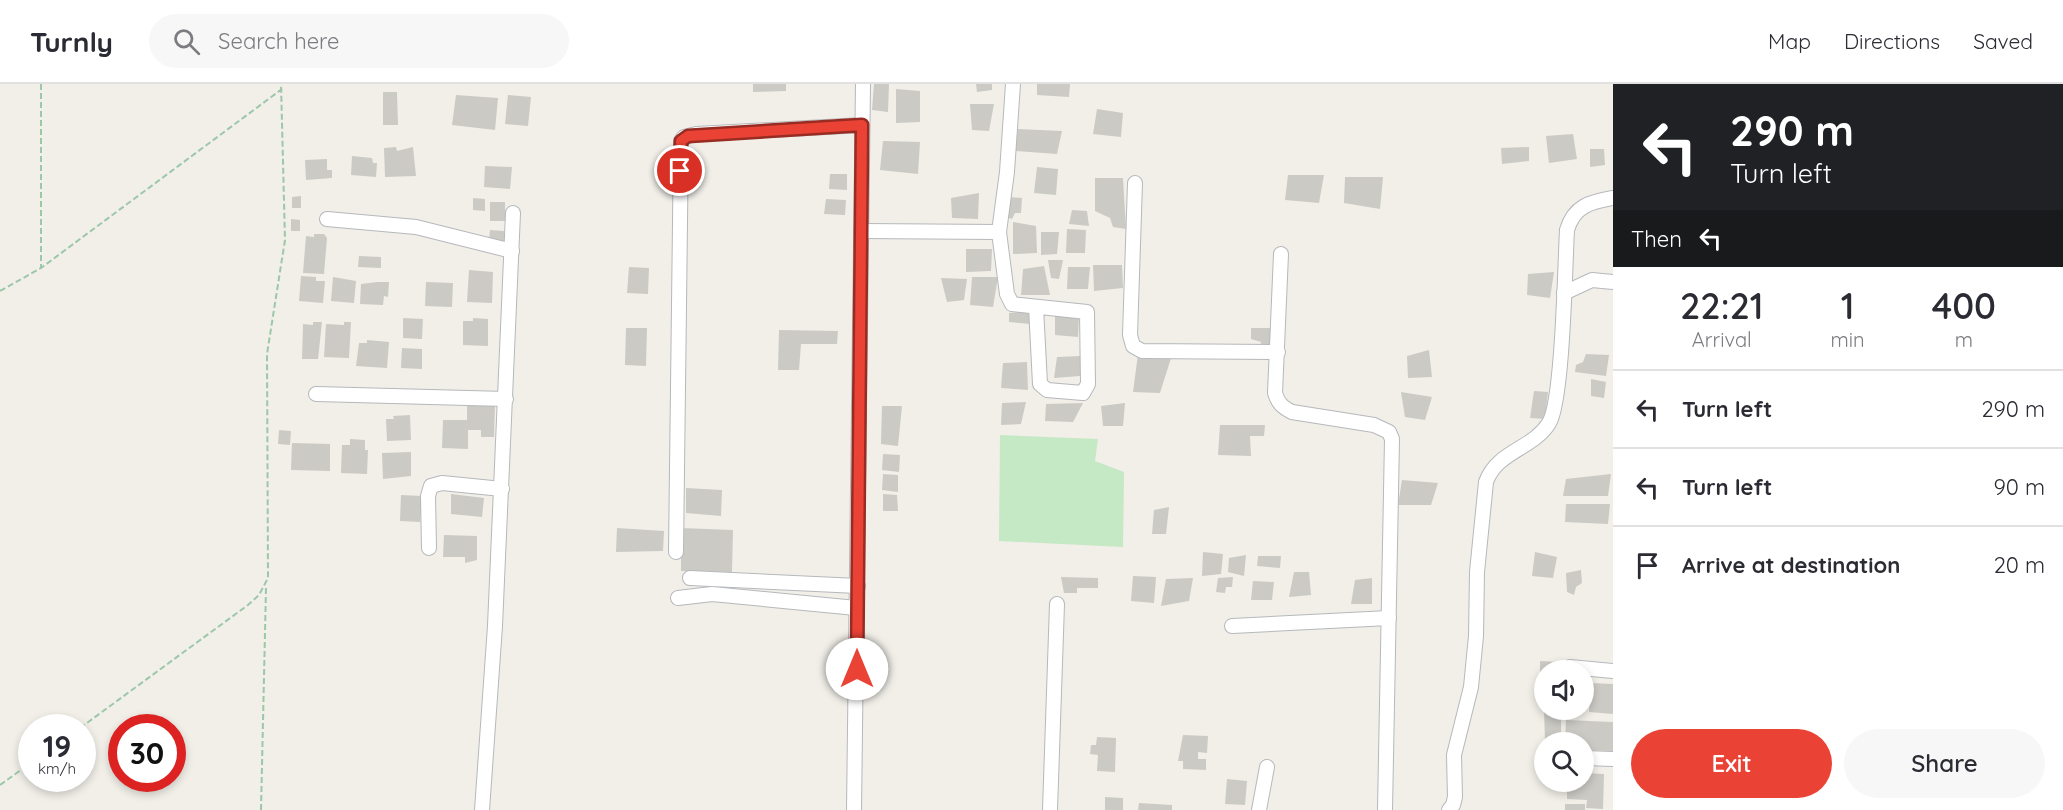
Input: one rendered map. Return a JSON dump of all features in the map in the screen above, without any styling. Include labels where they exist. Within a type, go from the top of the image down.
[{"type":"street","points":[[854,810],[863,84]]},
{"type":"street","points":[[1013,84],[1007,172],[999,232],[1008,300],[1018,306],[1036,307],[1087,312],[1088,384],[1083,393],[1047,390],[1040,384],[1036,307]]},
{"type":"street","points":[[676,552],[681,141],[684,137],[696,134],[862,125]]},
{"type":"street","points":[[1135,183],[1130,335],[1133,346],[1142,351],[1278,352]]},
{"type":"street","points":[[1449,810],[1453,806],[1455,797],[1456,742],[1471,687],[1477,572],[1486,482],[1491,470],[1502,458],[1536,437],[1551,422],[1554,412],[1567,230],[1570,219],[1584,205],[1613,198]]},
{"type":"street","points":[[482,810],[502,489],[513,213]]},
{"type":"street","points":[[327,219],[416,227],[512,251]]},
{"type":"street","points":[[861,231],[999,232]]},
{"type":"street","points":[[1281,254],[1275,393],[1282,408],[1292,412],[1374,425],[1389,432],[1392,439],[1385,810]]},
{"type":"street","points":[[1564,293],[1592,280],[1613,282]]},
{"type":"street","points":[[316,394],[506,399]]},
{"type":"street","points":[[429,548],[428,496],[431,486],[442,483],[502,489]]},
{"type":"street","points":[[690,578],[858,586]]},
{"type":"street","points":[[678,598],[712,594],[856,608]]},
{"type":"street","points":[[1050,810],[1057,604]]},
{"type":"street","points":[[1232,626],[1389,618]]},
{"type":"street","points":[[1594,669],[1613,670]]},
{"type":"street","points":[[1594,758],[1613,759]]},
{"type":"street","points":[[1259,810],[1267,767]]},
{"type":"path","points":[[41,84],[42,268]]},
{"type":"path","points":[[261,810],[266,586],[269,565],[267,354],[285,240],[281,84]]},
{"type":"path","points":[[0,291],[42,268],[282,89]]},
{"type":"path","points":[[96,716],[248,605],[266,586]]},
{"type":"path","points":[[0,785],[18,772]]},
{"type":"green space","points":[[1000,435],[1098,439],[1095,461],[1124,472],[1123,547],[999,541]]},
{"type":"building","points":[[753,84],[786,84],[786,91],[753,92]]},
{"type":"building","points":[[874,84],[889,84],[888,112],[872,110]]},
{"type":"building","points":[[976,84],[992,84],[992,90],[977,92]]},
{"type":"building","points":[[1037,84],[1070,84],[1069,97],[1037,95]]},
{"type":"building","points":[[896,89],[920,91],[920,122],[896,123]]},
{"type":"building","points":[[383,92],[397,92],[398,125],[383,125]]},
{"type":"building","points":[[456,95],[498,98],[495,130],[452,125]]},
{"type":"building","points":[[508,95],[531,97],[528,126],[505,124]]},
{"type":"building","points":[[970,104],[994,104],[989,131],[972,130]]},
{"type":"building","points":[[1097,109],[1123,113],[1121,137],[1093,134]]},
{"type":"building","points":[[1018,129],[1062,131],[1057,154],[1015,151]]},
{"type":"building","points":[[1573,134],[1577,159],[1549,163],[1546,136]]},
{"type":"building","points":[[883,141],[920,142],[918,174],[880,170]]},
{"type":"building","points":[[396,147],[397,151],[413,147],[416,176],[385,177],[384,148]]},
{"type":"building","points":[[1529,147],[1529,161],[1502,164],[1501,148]]},
{"type":"building","points":[[1590,149],[1604,149],[1605,165],[1590,167]]},
{"type":"building","points":[[352,156],[372,158],[373,163],[377,163],[376,177],[351,175]]},
{"type":"building","points":[[327,159],[327,170],[332,170],[332,178],[306,180],[305,160]]},
{"type":"building","points":[[485,166],[512,167],[510,189],[484,187]]},
{"type":"building","points":[[1037,167],[1058,169],[1056,195],[1034,193]]},
{"type":"building","points":[[830,174],[847,174],[847,190],[829,189]]},
{"type":"building","points":[[1288,175],[1324,175],[1319,203],[1285,200]]},
{"type":"building","points":[[1345,177],[1383,177],[1380,209],[1344,203]]},
{"type":"building","points":[[1095,178],[1123,178],[1126,229],[1113,227],[1110,218],[1095,211]]},
{"type":"building","points":[[979,193],[978,219],[952,218],[951,198]]},
{"type":"building","points":[[301,196],[301,208],[292,208],[292,197]]},
{"type":"building","points":[[1009,197],[1022,198],[1021,213],[1015,213],[1012,219],[1009,218]]},
{"type":"building","points":[[473,198],[485,199],[485,211],[473,210]]},
{"type":"building","points":[[826,199],[846,200],[845,215],[824,214]]},
{"type":"building","points":[[490,202],[505,202],[505,221],[490,221]]},
{"type":"building","points":[[1072,210],[1087,211],[1089,226],[1069,224]]},
{"type":"building","points":[[291,219],[300,220],[300,231],[291,231]]},
{"type":"building","points":[[1013,222],[1036,226],[1037,253],[1013,254]]},
{"type":"building","points":[[1067,229],[1086,230],[1085,253],[1066,253]]},
{"type":"building","points":[[490,230],[504,231],[504,242],[489,241]]},
{"type":"building","points":[[1041,232],[1059,232],[1057,254],[1041,255]]},
{"type":"building","points":[[314,234],[324,234],[327,238],[324,274],[303,273],[306,236],[314,237]]},
{"type":"building","points":[[966,249],[992,249],[991,271],[966,272]]},
{"type":"building","points":[[359,256],[381,257],[381,268],[358,267]]},
{"type":"building","points":[[1048,260],[1063,260],[1059,279],[1051,278]]},
{"type":"building","points":[[1093,265],[1122,265],[1123,288],[1094,291]]},
{"type":"building","points":[[1044,266],[1050,295],[1021,295],[1023,269]]},
{"type":"building","points":[[629,267],[649,268],[648,294],[627,293]]},
{"type":"building","points":[[1068,267],[1090,267],[1088,289],[1067,289]]},
{"type":"building","points":[[469,270],[493,272],[492,303],[467,302]]},
{"type":"building","points":[[1554,272],[1550,298],[1527,295],[1528,274]]},
{"type":"building","points":[[301,276],[316,277],[316,281],[325,281],[323,303],[299,301]]},
{"type":"building","points":[[333,277],[356,281],[354,303],[331,301]]},
{"type":"building","points":[[972,277],[998,277],[993,307],[970,305]]},
{"type":"building","points":[[941,278],[967,279],[964,300],[947,302]]},
{"type":"building","points":[[389,282],[388,297],[384,296],[383,305],[360,304],[361,284]]},
{"type":"building","points":[[426,282],[453,283],[452,307],[425,306]]},
{"type":"building","points":[[1031,311],[1030,324],[1009,322],[1009,313]]},
{"type":"building","points":[[1055,315],[1079,315],[1078,337],[1055,335]]},
{"type":"building","points":[[403,318],[423,319],[422,339],[403,338]]},
{"type":"building","points":[[473,318],[488,319],[488,346],[463,345],[463,321],[473,321]]},
{"type":"building","points":[[313,322],[322,322],[318,359],[302,359],[303,324],[313,325]]},
{"type":"building","points":[[344,322],[351,322],[349,358],[324,357],[326,324],[344,325]]},
{"type":"building","points":[[626,328],[647,328],[646,366],[625,365]]},
{"type":"building","points":[[1251,328],[1276,328],[1273,348],[1260,348],[1261,342],[1251,339]]},
{"type":"building","points":[[779,330],[838,331],[837,344],[801,344],[799,370],[778,370]]},
{"type":"building","points":[[367,340],[389,342],[387,368],[356,366],[359,343],[367,343]]},
{"type":"building","points":[[402,348],[422,349],[422,369],[401,368]]},
{"type":"building","points":[[1429,350],[1432,377],[1408,378],[1407,356]]},
{"type":"building","points":[[1138,354],[1171,358],[1160,393],[1133,392]]},
{"type":"building","points":[[1586,354],[1609,355],[1606,376],[1575,372],[1576,365],[1583,362]]},
{"type":"building","points":[[1081,356],[1080,376],[1054,378],[1057,357]]},
{"type":"building","points":[[1027,362],[1028,390],[1001,388],[1003,363]]},
{"type":"building","points":[[1591,379],[1606,382],[1604,398],[1591,396]]},
{"type":"building","points":[[1534,391],[1548,392],[1545,419],[1530,418]]},
{"type":"building","points":[[1401,392],[1432,397],[1425,420],[1405,417]]},
{"type":"building","points":[[1026,402],[1021,424],[1001,425],[1002,403]]},
{"type":"building","points":[[1083,403],[1073,422],[1045,421],[1046,404]]},
{"type":"building","points":[[1125,403],[1123,426],[1103,426],[1101,406]]},
{"type":"building","points":[[467,405],[495,405],[494,437],[481,437],[481,430],[468,430],[468,449],[442,448],[443,420],[467,420]]},
{"type":"building","points":[[882,406],[902,406],[898,446],[881,444]]},
{"type":"building","points":[[410,415],[411,440],[387,441],[386,419],[394,419],[393,416]]},
{"type":"building","points":[[1220,425],[1265,425],[1264,436],[1250,436],[1251,456],[1218,455]]},
{"type":"building","points":[[279,430],[291,431],[290,445],[278,444]]},
{"type":"building","points":[[350,439],[365,440],[365,450],[368,450],[367,474],[341,473],[342,445],[350,445]]},
{"type":"building","points":[[292,443],[330,444],[330,471],[291,470]]},
{"type":"building","points":[[411,452],[411,476],[383,479],[382,453]]},
{"type":"building","points":[[883,454],[900,455],[899,472],[882,470]]},
{"type":"building","points":[[883,474],[898,475],[898,492],[882,490]]},
{"type":"building","points":[[1611,474],[1608,496],[1563,496],[1566,479]]},
{"type":"building","points":[[1402,480],[1438,483],[1431,505],[1398,505]]},
{"type":"building","points":[[686,488],[722,490],[721,516],[686,513]]},
{"type":"building","points":[[451,494],[484,498],[482,517],[451,514]]},
{"type":"building","points":[[883,494],[897,495],[898,511],[883,511]]},
{"type":"building","points":[[401,495],[422,496],[420,522],[400,521]]},
{"type":"building","points":[[1566,504],[1610,504],[1608,524],[1565,522]]},
{"type":"building","points":[[1169,507],[1166,534],[1152,534],[1154,510]]},
{"type":"building","points":[[617,528],[664,531],[663,551],[616,552]]},
{"type":"building","points":[[681,528],[733,530],[732,572],[681,571]]},
{"type":"building","points":[[444,535],[477,536],[477,560],[465,563],[465,557],[443,557]]},
{"type":"building","points":[[1203,552],[1223,554],[1221,574],[1202,576]]},
{"type":"building","points":[[1535,552],[1557,557],[1553,578],[1532,576]]},
{"type":"building","points":[[1246,555],[1244,576],[1228,572],[1229,558]]},
{"type":"building","points":[[1258,556],[1281,556],[1280,568],[1257,566]]},
{"type":"building","points":[[1581,570],[1582,583],[1576,587],[1574,595],[1567,592],[1566,573]]},
{"type":"building","points":[[1294,572],[1309,572],[1311,595],[1289,597]]},
{"type":"building","points":[[1133,576],[1156,577],[1154,603],[1131,601]]},
{"type":"building","points":[[1061,577],[1098,578],[1098,588],[1077,588],[1077,593],[1064,593]]},
{"type":"building","points":[[1233,577],[1232,587],[1226,587],[1225,593],[1216,592],[1218,578]]},
{"type":"building","points":[[1193,578],[1189,601],[1161,606],[1166,579]]},
{"type":"building","points":[[1372,578],[1372,604],[1351,604],[1355,580]]},
{"type":"building","points":[[1253,581],[1274,582],[1272,600],[1251,600]]},
{"type":"building","points":[[1594,683],[1613,684],[1613,714],[1594,712]]},
{"type":"building","points":[[1544,720],[1561,720],[1561,732],[1545,732]]},
{"type":"building","points":[[1566,720],[1613,722],[1613,751],[1594,750],[1594,732],[1565,732]]},
{"type":"building","points":[[1183,735],[1208,736],[1207,753],[1198,752],[1198,759],[1206,759],[1206,770],[1183,769],[1183,761],[1178,761]]},
{"type":"building","points":[[1097,737],[1116,738],[1115,772],[1097,771],[1098,755],[1090,754],[1091,745],[1096,745]]},
{"type":"building","points":[[1594,774],[1604,774],[1603,809],[1586,808],[1587,800],[1567,799],[1567,792],[1594,792]]},
{"type":"building","points":[[1227,779],[1247,781],[1245,805],[1225,804]]},
{"type":"building","points":[[1105,797],[1123,798],[1123,810],[1105,810]]},
{"type":"building","points":[[1139,803],[1172,805],[1172,810],[1138,810]]},
{"type":"building","points":[[1565,804],[1585,804],[1585,810],[1565,810]]},
{"type":"route","points":[[680,171],[680,148],[684,137],[696,134],[862,125],[857,669]]}]
